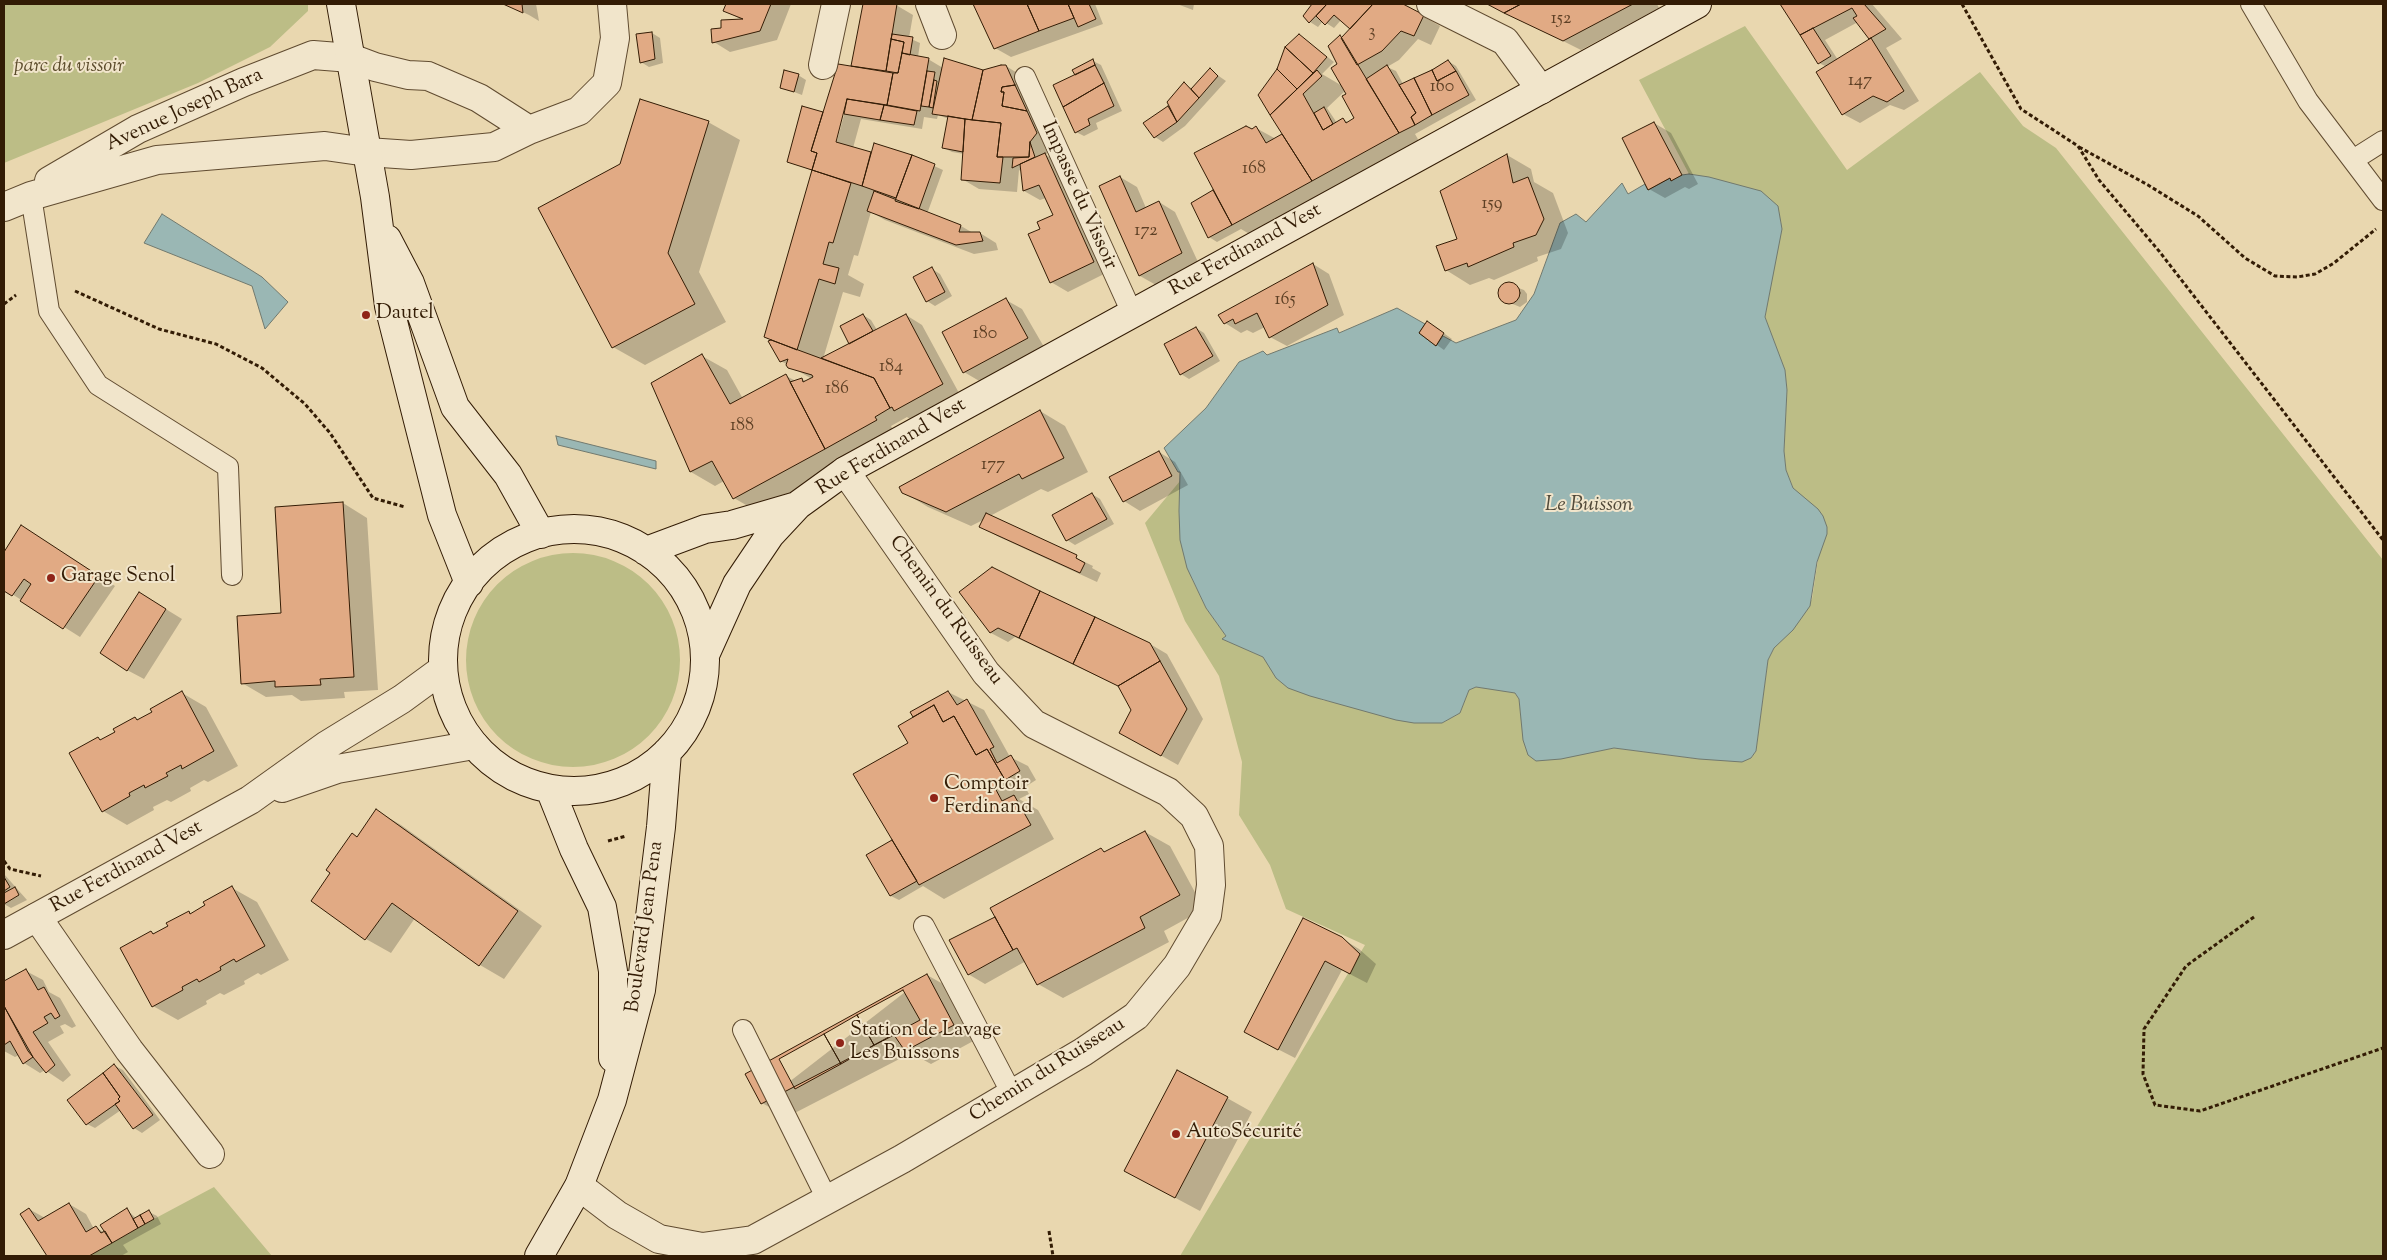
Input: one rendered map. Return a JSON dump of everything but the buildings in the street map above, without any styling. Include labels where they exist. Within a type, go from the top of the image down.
[{"type":"main road","points":[[341,4],[379,224],[389,306],[442,515],[469,583]]},
{"type":"main road","name":"Avenue Joseph Bara","points":[[4,207],[31,196],[157,160],[325,146],[367,152],[411,154],[494,147],[529,130],[579,111],[607,83],[616,38],[612,4]]},
{"type":"main road","points":[[823,65],[836,4]]},
{"type":"main road","points":[[930,4],[942,35]]},
{"type":"main road","points":[[1430,4],[1505,41],[1541,90]]},
{"type":"main road","name":"Rue Ferdinand Vest","points":[[798,505],[845,472],[1697,4]]},
{"type":"main road","name":"Avenue Joseph Bara","points":[[31,196],[55,177],[138,129],[244,82],[313,55],[351,58],[408,75],[428,76],[479,98],[529,130]]},
{"type":"main road","points":[[379,224],[410,283],[455,407],[508,475],[541,534]]},
{"type":"main road","name":"Chemin du Ruisseau","points":[[579,1186],[617,1215],[659,1239],[702,1247],[753,1240],[902,1159],[1083,1052],[1136,1016],[1177,966],[1207,915],[1212,886],[1209,846],[1194,816],[1168,792],[1034,724],[986,673],[845,472]]},
{"type":"main road","points":[[646,551],[705,529],[732,525],[798,505]]},
{"type":"main road","points":[[705,655],[737,584],[770,535],[798,505]]},
{"type":"main road","points":[[572,530],[603,533],[618,537],[646,551],[670,571],[688,596],[700,624],[705,655],[704,678],[699,700],[686,728],[667,752],[642,772],[613,785],[582,791],[550,789],[522,780],[509,773],[485,756],[474,745],[452,709],[443,669],[445,638],[449,623],[454,609],[469,583],[489,561],[501,552],[527,538],[541,534],[572,530]]},
{"type":"main road","name":"Rue Ferdinand Vest","points":[[4,935],[250,800],[327,745],[402,699],[443,669]]},
{"type":"main road","name":"Rue Ferdinand Vest","points":[[250,800],[337,769],[474,745]]},
{"type":"main road","name":"Boulevard Jean Pena","points":[[539,1256],[579,1186],[612,1100],[641,990],[661,827],[667,752]]},
{"type":"main road","name":"Boulevard Jean Pena","points":[[550,789],[574,849],[602,907],[614,971],[612,1100]]},
{"type":"main road","points":[[37,917],[129,1050],[210,1154]]},
{"type":"lane","points":[[2252,4],[2308,101],[2383,200]]},
{"type":"lane","name":"Impasse du Vissoir","points":[[1025,77],[1132,313]]},
{"type":"lane","points":[[2353,160],[2383,141]]},
{"type":"lane","points":[[31,196],[46,279],[49,311],[98,385],[228,467],[232,575]]},
{"type":"lane","points":[[924,926],[1012,1094]]},
{"type":"lane","points":[[743,1030],[827,1199]]},
{"type":"path","points":[[1962,4],[2021,109],[2078,146],[2148,185],[2198,216],[2245,258],[2275,276],[2297,277],[2315,274],[2334,263],[2376,229]]},
{"type":"path","points":[[2078,146],[2099,180],[2159,251],[2383,540]]},
{"type":"path","points":[[4,304],[29,286],[46,279],[94,298],[159,328],[216,344],[262,368],[305,404],[330,433],[372,498],[407,508]]},
{"type":"path","points":[[605,842],[632,834]]},
{"type":"path","points":[[4,861],[10,869],[45,877]]},
{"type":"path","points":[[2254,917],[2186,966],[2144,1029],[2143,1074],[2155,1105],[2200,1111],[2383,1048]]},
{"type":"path","points":[[1049,1231],[1053,1256]]},
{"type":"green space","name":"parc du vissoir","points":[[4,4],[308,4],[308,11],[270,47],[198,83],[4,163]]},
{"type":"green space","points":[[1745,26],[1847,170],[1980,72],[2023,126],[2056,148],[2383,560],[2383,1256],[1180,1256],[1365,945],[1286,909],[1270,865],[1239,815],[1242,762],[1219,676],[1185,621],[1145,523],[1180,481],[1179,511],[1192,579],[1206,608],[1226,636],[1223,639],[1263,657],[1322,700],[1442,723],[1460,713],[1469,690],[1476,687],[1494,689],[1515,693],[1519,699],[1521,717],[1599,751],[1614,748],[1699,759],[1751,758],[1756,751],[1768,660],[1774,648],[1812,599],[1819,553],[1786,470],[1784,451],[1787,390],[1785,371],[1765,317],[1781,221],[1740,186],[1689,174],[1639,80]]},
{"type":"green space","points":[[562,553],[584,553],[604,557],[624,565],[649,584],[668,609],[676,629],[680,660],[676,691],[668,711],[649,736],[624,755],[604,763],[584,767],[562,767],[542,763],[522,755],[505,743],[490,728],[478,711],[470,691],[466,671],[466,649],[470,629],[478,609],[490,592],[505,577],[522,565],[542,557]]},
{"type":"green space","points":[[214,1187],[272,1256],[89,1256],[154,1219]]},
{"type":"water","name":"Le Buisson","points":[[1689,174],[1709,177],[1761,191],[1778,206],[1782,229],[1765,317],[1785,370],[1787,390],[1784,451],[1786,470],[1793,488],[1818,509],[1827,527],[1827,534],[1817,562],[1810,606],[1793,630],[1774,648],[1768,660],[1756,751],[1751,758],[1742,762],[1699,759],[1614,748],[1561,759],[1536,761],[1528,755],[1523,740],[1519,699],[1515,693],[1476,687],[1469,690],[1460,713],[1442,723],[1414,723],[1396,720],[1288,688],[1276,678],[1263,657],[1222,639],[1226,636],[1206,608],[1187,568],[1180,540],[1180,472],[1178,472],[1164,448],[1206,408],[1239,362],[1263,351],[1267,355],[1337,328],[1339,333],[1397,308],[1425,324],[1419,333],[1436,346],[1443,336],[1456,343],[1516,320],[1534,294],[1560,223],[1576,214],[1586,222],[1622,183],[1628,194],[1645,184],[1648,190],[1670,178],[1671,180]]},
{"type":"water","points":[[162,214],[262,277],[288,302],[265,329],[252,286],[144,243]]},
{"type":"water","points":[[556,436],[656,461],[656,469],[558,445]]},
{"type":"place","name":"Dautel","points":[[366,315]]},
{"type":"place","name":"Garage Senol","points":[[51,578]]},
{"type":"place","name":"Comptoir Ferdinand","points":[[934,798]]},
{"type":"place","name":"Station de Lavage Les Buissons","points":[[840,1043]]},
{"type":"place","name":"AutoSécurité","points":[[1176,1134]]}]
